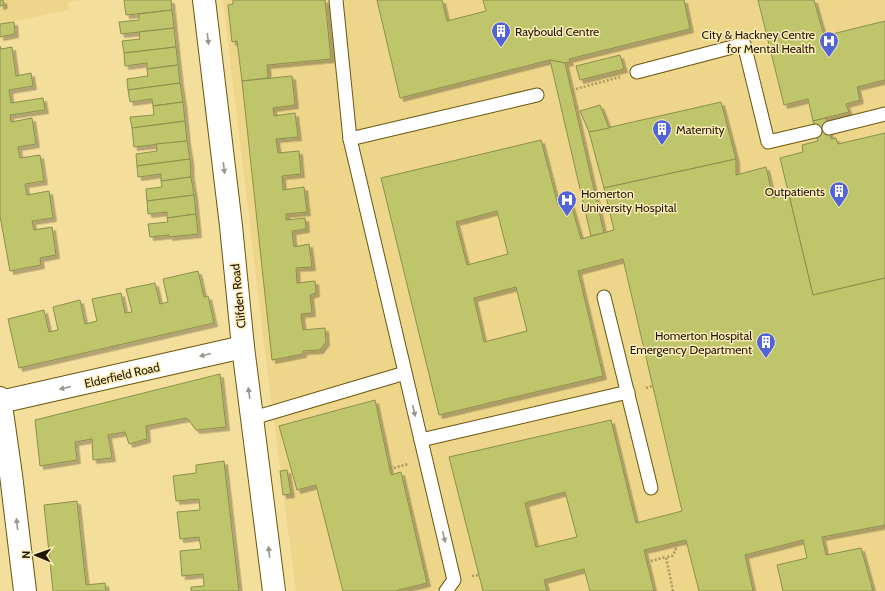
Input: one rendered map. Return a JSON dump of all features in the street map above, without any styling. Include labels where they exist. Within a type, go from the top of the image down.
[{"type":"street","name":"Clifden Road","points":[[204,0],[231,226],[243,347],[274,591]]},
{"type":"street","name":"Elderfield Road","points":[[0,401],[243,347]]},
{"type":"street","points":[[0,401],[11,475],[24,591]]},
{"type":"lane","points":[[336,0],[350,139],[454,580],[446,591]]},
{"type":"lane","points":[[637,72],[744,44],[768,142],[815,131]]},
{"type":"lane","points":[[350,139],[537,95]]},
{"type":"lane","points":[[829,128],[885,114]]},
{"type":"lane","points":[[604,297],[651,488]]},
{"type":"lane","points":[[252,418],[405,373]]},
{"type":"lane","points":[[421,440],[628,392]]},
{"type":"path","points":[[572,90],[637,72]]},
{"type":"path","points":[[647,562],[672,556],[676,550],[674,543]]},
{"type":"path","points":[[666,557],[673,591]]},
{"type":"shaded area","points":[[0,0],[82,0],[67,2],[69,10],[0,24]]},
{"type":"shaded area","name":"Homerton University Hospital","points":[[223,0],[885,0],[885,591],[296,591],[265,352]]},
{"type":"building","points":[[0,0],[3,0],[4,5],[0,6]]},
{"type":"building","points":[[124,0],[171,0],[172,10],[126,15]]},
{"type":"building","points":[[233,0],[325,0],[331,59],[267,65],[268,78],[242,81],[237,41],[232,42],[228,5],[233,4]]},
{"type":"building","name":"Raybould Centre","points":[[377,0],[442,0],[447,21],[486,11],[483,0],[684,0],[690,29],[569,59],[570,62],[565,63],[550,60],[400,98]]},
{"type":"building","name":"City & Hackney Centre for Mental Health","points":[[758,0],[814,0],[824,36],[885,21],[885,80],[857,87],[860,100],[846,104],[849,112],[813,121],[808,99],[784,105]]},
{"type":"building","points":[[172,10],[174,28],[121,34],[119,22],[139,20],[139,14]]},
{"type":"building","points":[[14,22],[15,34],[0,37],[0,24]]},
{"type":"building","points":[[174,28],[176,47],[124,53],[122,41],[140,39],[139,32]]},
{"type":"building","points":[[0,46],[1,49],[12,47],[16,76],[31,73],[33,86],[9,90],[11,103],[43,98],[45,110],[10,115],[11,122],[32,118],[36,144],[18,147],[20,158],[40,155],[44,181],[25,184],[27,195],[49,191],[53,218],[32,221],[34,230],[52,227],[56,255],[40,258],[41,265],[10,271],[0,216]]},
{"type":"building","points":[[176,47],[178,65],[147,69],[147,63],[125,66],[124,53]]},
{"type":"building","points":[[620,55],[624,69],[580,80],[576,66]]},
{"type":"building","points":[[550,60],[565,63],[604,233],[591,236]]},
{"type":"building","points":[[178,65],[180,83],[128,90],[127,79],[148,76],[147,69]]},
{"type":"building","points":[[292,76],[295,105],[273,108],[274,116],[295,113],[298,137],[276,139],[278,153],[299,151],[301,174],[282,176],[283,190],[304,187],[307,212],[286,214],[286,220],[305,218],[306,229],[292,231],[294,247],[309,244],[312,267],[296,268],[297,283],[315,281],[316,293],[310,295],[312,313],[301,314],[303,330],[325,328],[326,342],[320,350],[303,351],[303,354],[272,360],[242,81]]},
{"type":"building","points":[[180,83],[183,102],[153,106],[152,99],[130,102],[128,90]]},
{"type":"building","points":[[183,102],[185,121],[132,128],[130,117],[154,115],[153,106]]},
{"type":"building","name":"Maternity","points":[[721,102],[736,159],[604,188],[589,132]]},
{"type":"building","points":[[600,105],[609,128],[589,132],[580,111]]},
{"type":"building","name":"Outpatients","points":[[826,118],[831,139],[836,138],[838,144],[885,133],[885,278],[813,295],[780,158],[803,152],[802,145],[818,141],[813,121]]},
{"type":"building","points":[[185,121],[187,141],[134,147],[132,128]]},
{"type":"building","name":"Homerton Hospital Emergency Department","points":[[541,140],[558,205],[571,204],[581,239],[614,230],[604,188],[736,159],[736,175],[766,167],[773,198],[789,195],[813,295],[885,278],[885,525],[822,537],[826,555],[861,548],[873,591],[783,591],[777,565],[807,558],[803,540],[745,555],[753,591],[699,591],[686,540],[644,550],[654,591],[590,591],[584,569],[544,580],[547,591],[483,591],[449,457],[611,420],[636,523],[682,511],[623,259],[578,271],[603,376],[439,415],[381,178]],"holes":[[[497,211],[508,254],[467,265],[456,222]],[[516,287],[527,331],[484,342],[474,298]],[[565,492],[577,537],[536,547],[525,503]]]},
{"type":"building","points":[[187,141],[190,159],[137,166],[136,154],[157,151],[156,144]]},
{"type":"building","points":[[190,159],[191,177],[161,181],[161,174],[138,177],[137,166]]},
{"type":"building","points":[[191,177],[194,195],[147,201],[146,189],[162,187],[161,181]]},
{"type":"building","points":[[194,195],[196,214],[167,218],[167,212],[148,214],[147,201]]},
{"type":"building","points":[[196,214],[198,234],[150,237],[148,224],[168,222],[167,218]]},
{"type":"building","points":[[198,271],[204,297],[208,296],[214,323],[19,368],[8,319],[44,310],[49,332],[58,330],[53,307],[80,300],[85,324],[97,321],[92,299],[121,293],[125,313],[132,312],[126,289],[155,283],[160,304],[168,302],[163,279]]},
{"type":"building","points":[[220,374],[226,427],[196,430],[187,418],[146,426],[147,439],[129,444],[125,432],[108,435],[112,458],[93,460],[92,439],[75,442],[77,460],[40,466],[35,420]]},
{"type":"building","points":[[375,400],[391,475],[401,472],[427,583],[395,591],[343,591],[316,485],[297,490],[279,426]]},
{"type":"building","points":[[224,461],[239,591],[191,591],[191,587],[204,586],[203,574],[182,576],[180,551],[201,549],[199,537],[180,539],[177,512],[200,510],[199,499],[176,501],[173,476],[196,473],[196,465]]},
{"type":"building","points":[[287,470],[291,494],[283,495],[280,471]]},
{"type":"building","points":[[77,501],[86,585],[105,583],[106,591],[53,591],[44,505]]},
{"type":"place","name":"Raybould Centre","points":[[501,48]]},
{"type":"place","name":"City & Hackney Centre for Mental Health","points":[[829,58]]},
{"type":"place","name":"Maternity","points":[[662,146]]},
{"type":"place","name":"Outpatients","points":[[839,208]]},
{"type":"place","name":"Homerton University Hospital","points":[[567,217]]},
{"type":"place","name":"Homerton Hospital Emergency Department","points":[[766,359]]}]
